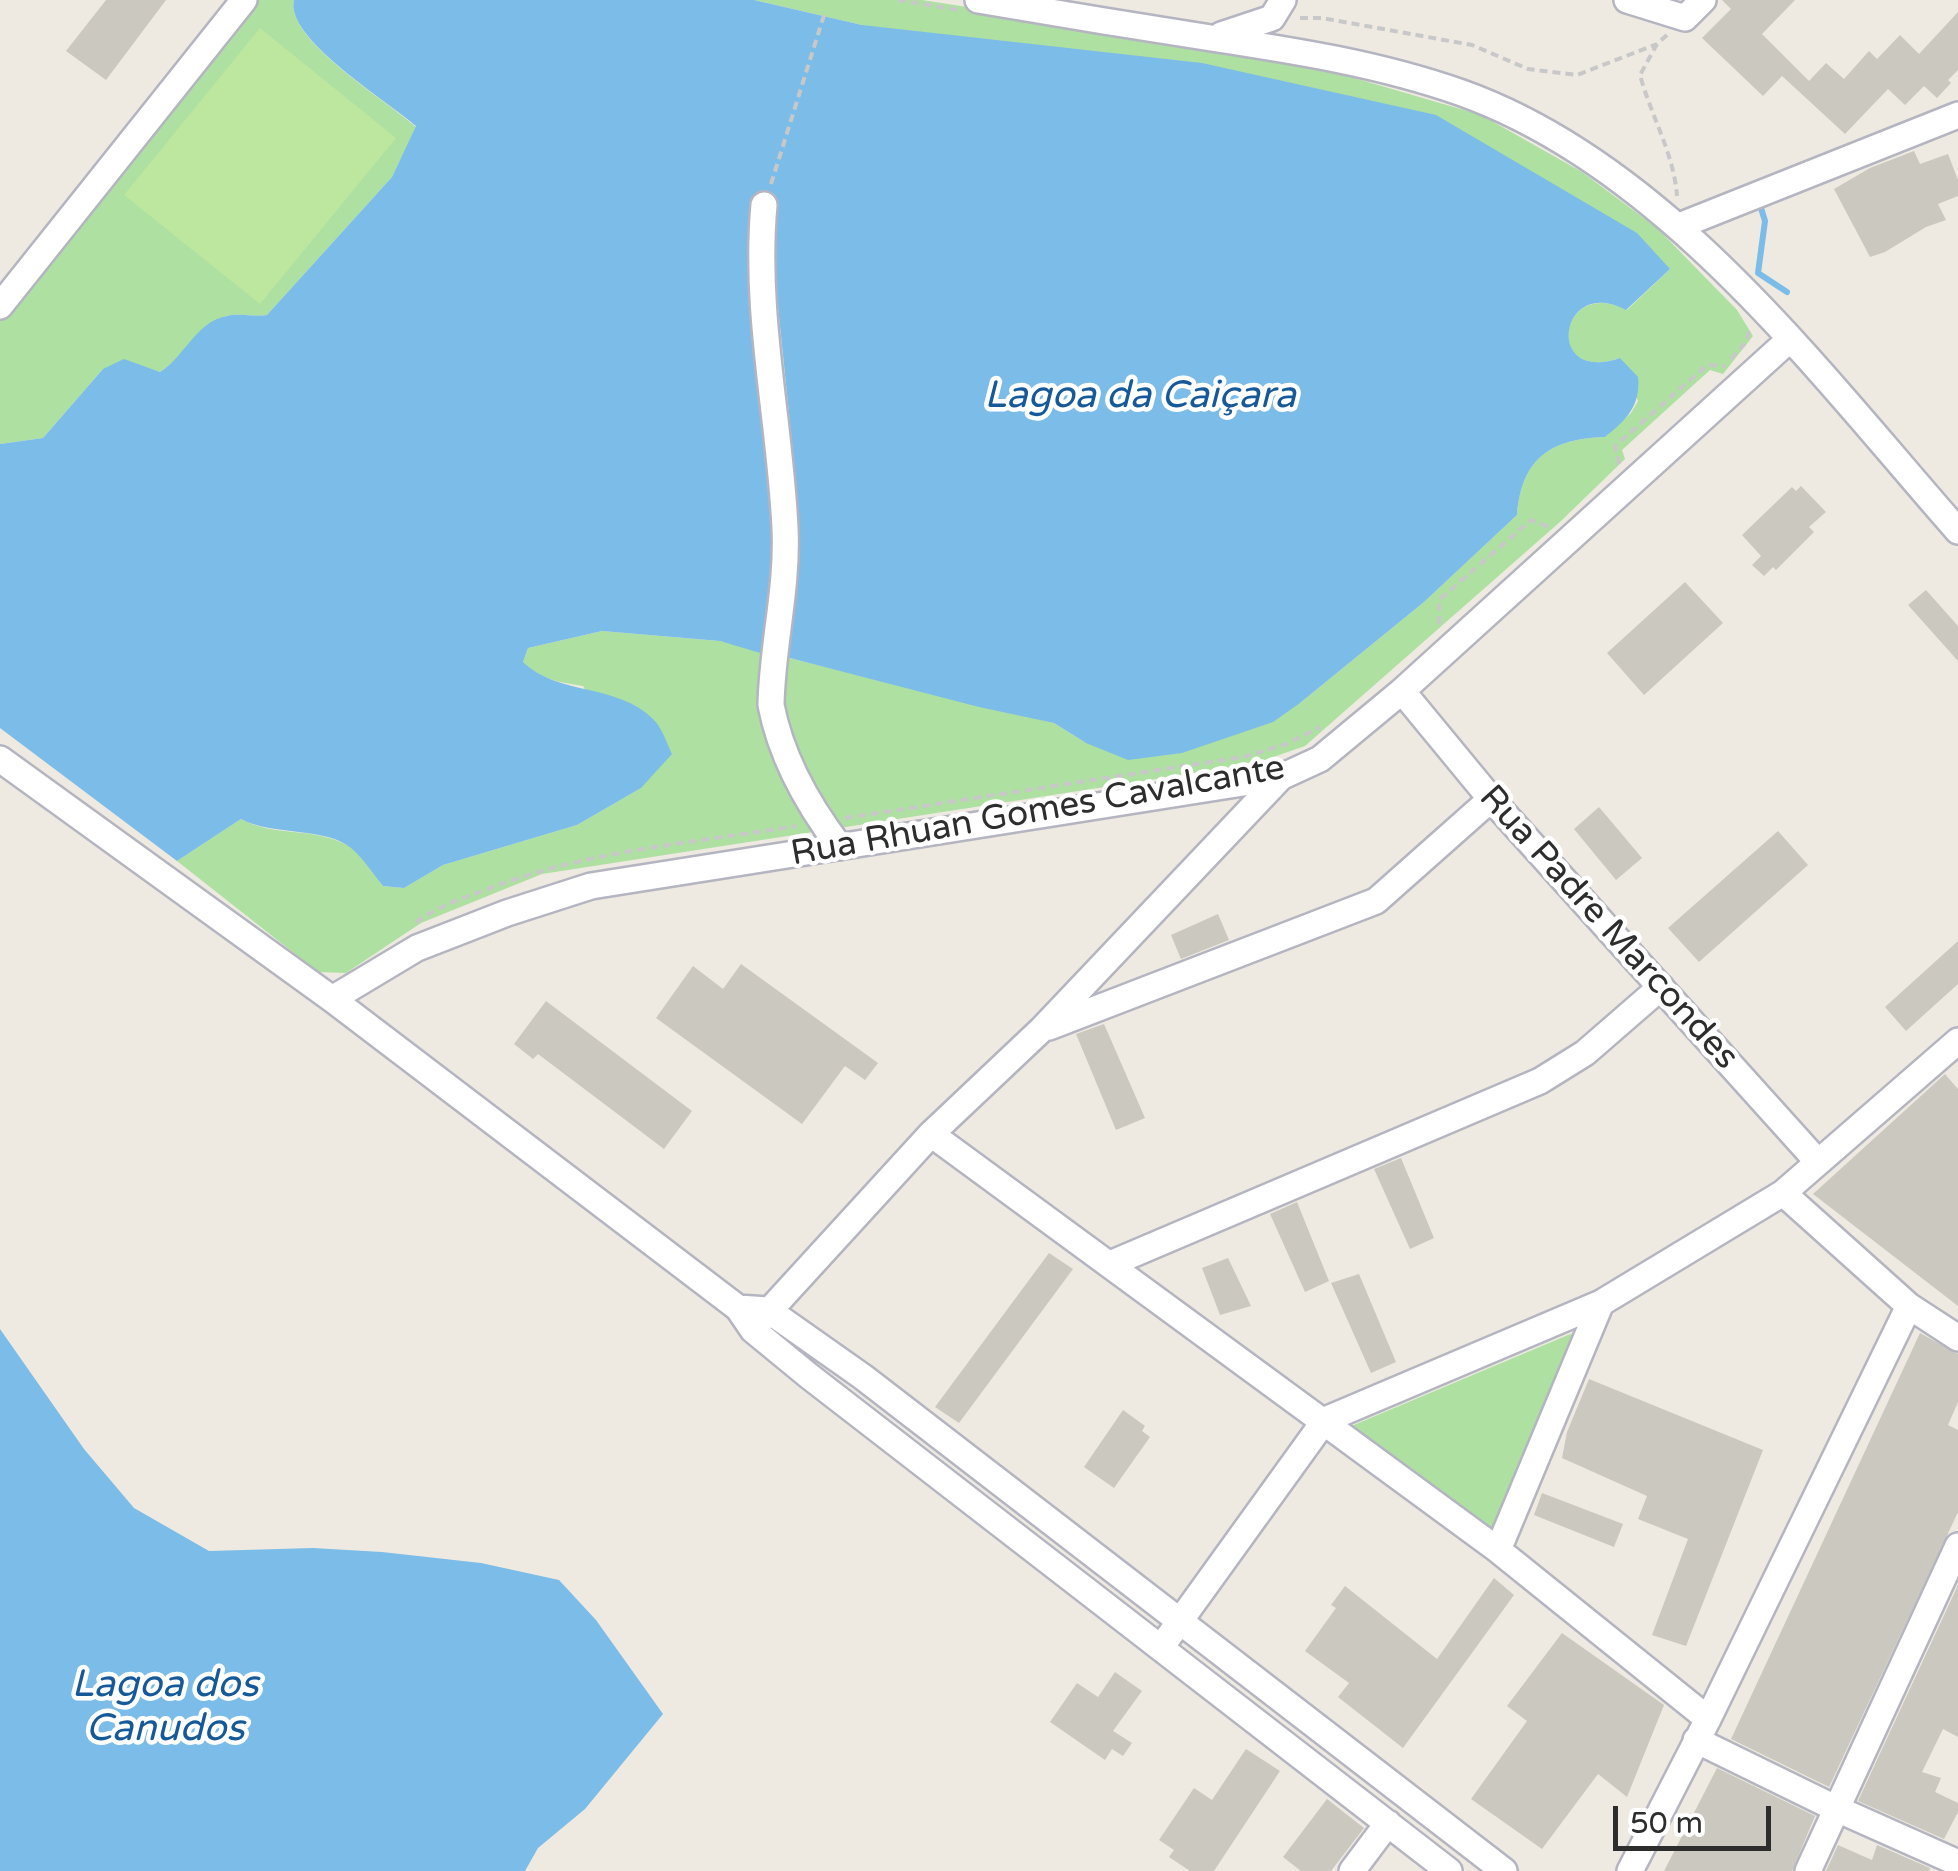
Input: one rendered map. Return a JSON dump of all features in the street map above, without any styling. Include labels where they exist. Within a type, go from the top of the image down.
[{"type":"street","points":[[2,299],[244,0]]},
{"type":"street","points":[[1627,0],[1694,9]]},
{"type":"street","points":[[977,6],[1316,53],[1466,94],[1532,126],[1596,163],[1679,226],[1789,340],[1958,531]]},
{"type":"street","points":[[1211,38],[1277,9]]},
{"type":"street","points":[[1679,226],[1953,113]]},
{"type":"street","points":[[764,205],[762,284],[785,531],[771,705],[776,732],[790,766],[821,822],[840,847]]},
{"type":"street","name":"Rua Rhuan Gomes Cavalcante","points":[[332,999],[417,948],[507,912],[591,886],[1281,777],[1320,760],[1402,691],[1789,340]]},
{"type":"street","name":"Rua Padre Marcondes","points":[[1402,691],[1491,799],[1818,1162]]},
{"type":"street","points":[[0,759],[332,999],[738,1308],[863,1377],[1504,1871]]},
{"type":"street","points":[[760,1320],[931,1134],[1041,1030],[1281,777]]},
{"type":"street","points":[[1041,1030],[1376,901],[1491,799]]},
{"type":"street","points":[[1110,1264],[1540,1081],[1585,1053],[1661,987]]},
{"type":"street","points":[[1162,1646],[1325,1420],[1601,1303],[1783,1194],[1958,1041]]},
{"type":"street","points":[[931,1134],[1498,1550],[1702,1730],[1837,1809],[1952,1858]]},
{"type":"street","points":[[1783,1194],[1909,1306],[1958,1338]]},
{"type":"street","points":[[1498,1550],[1601,1303]]},
{"type":"street","points":[[1630,1871],[1909,1306]]},
{"type":"street","points":[[760,1320],[1162,1646],[1449,1871]]},
{"type":"street","points":[[1808,1871],[1958,1546]]},
{"type":"street","points":[[1352,1871],[1388,1823]]},
{"type":"path","points":[[898,0],[977,6]]},
{"type":"path","points":[[1277,9],[1472,45],[1528,70],[1577,75],[1657,44]]},
{"type":"path","points":[[1679,226],[1675,169],[1640,75],[1657,44],[1694,9]]},
{"type":"path","points":[[764,205],[825,12]]},
{"type":"path","points":[[1606,476],[1620,463],[1615,446],[1707,365],[1724,368],[1747,341],[1749,328]]},
{"type":"path","points":[[1439,629],[1439,600],[1531,520],[1548,527]]},
{"type":"path","points":[[405,929],[436,908],[542,868],[631,849],[1243,757],[1288,744],[1320,727]]},
{"type":"green space","points":[[251,0],[294,0],[295,16],[321,51],[416,127],[392,177],[267,315],[231,315],[217,321],[160,372],[145,368],[103,369],[43,438],[0,444],[0,313]]},
{"type":"green space","points":[[754,0],[922,0],[1272,54],[1481,115],[1582,172],[1657,228],[1737,310],[1753,336],[1723,374],[1710,370],[1622,450],[1625,459],[1561,521],[1305,746],[1253,764],[542,874],[421,923],[346,973],[318,972],[177,861],[241,819],[266,828],[334,839],[357,853],[383,886],[404,888],[443,865],[577,825],[641,788],[583,686],[537,673],[523,662],[528,648],[602,631],[720,641],[1054,723],[1086,743],[1300,703],[1424,602],[1517,515],[1525,479],[1542,455],[1569,442],[1605,437],[1638,401],[1620,358],[1595,362],[1579,357],[1570,345],[1569,331],[1574,317],[1586,307],[1604,303],[1627,310],[1670,269],[862,25]]},
{"type":"green space","points":[[260,28],[396,138],[260,304],[124,195]]},
{"type":"green space","points":[[1580,1330],[1496,1531],[1349,1427]]},
{"type":"water","name":"Lagoa da Caiçara","points":[[294,0],[754,0],[862,25],[1202,63],[1436,115],[1637,233],[1670,269],[1626,310],[1603,303],[1586,306],[1574,316],[1569,331],[1570,345],[1579,357],[1595,362],[1620,358],[1638,377],[1637,396],[1630,412],[1605,437],[1569,442],[1542,455],[1525,479],[1517,515],[1424,602],[1273,722],[1182,753],[1128,760],[1086,743],[1054,723],[786,657],[798,563],[797,491],[773,258],[777,217],[774,194],[765,190],[754,218],[750,256],[755,354],[776,532],[767,655],[720,641],[602,631],[528,648],[523,662],[537,673],[639,708],[656,722],[672,754],[641,788],[577,825],[443,865],[404,888],[383,886],[360,856],[341,841],[241,819],[177,861],[0,728],[0,444],[43,438],[103,369],[124,359],[160,372],[198,332],[216,320],[232,315],[267,315],[392,177],[416,126],[321,50],[295,15]]},
{"type":"water","name":"Lagoa dos Canudos","points":[[0,1329],[84,1449],[134,1508],[209,1551],[313,1548],[382,1552],[481,1563],[559,1580],[596,1620],[663,1714],[585,1809],[538,1848],[525,1871],[0,1871]]},
{"type":"building","points":[[106,0],[166,0],[106,80],[66,51]]},
{"type":"building","points":[[1722,0],[1795,0],[1762,34],[1809,81],[1826,63],[1844,79],[1869,51],[1877,59],[1900,35],[1919,54],[1958,12],[1958,70],[1937,98],[1924,86],[1905,105],[1888,89],[1845,134],[1782,76],[1763,96],[1702,38],[1731,9]]},
{"type":"building","points":[[1914,151],[1920,164],[1948,154],[1958,180],[1958,196],[1938,204],[1946,220],[1870,257],[1834,189],[1870,168]]},
{"type":"building","points":[[1801,486],[1826,512],[1809,527],[1814,532],[1776,570],[1773,567],[1764,576],[1752,565],[1761,556],[1742,535],[1792,487],[1796,491]]},
{"type":"building","points":[[1685,582],[1723,623],[1644,695],[1607,653]]},
{"type":"building","points":[[1926,590],[1958,626],[1958,661],[1908,605]]},
{"type":"building","points":[[1599,807],[1642,858],[1616,880],[1574,829]]},
{"type":"building","points":[[1778,831],[1808,865],[1699,962],[1668,928]]},
{"type":"building","points":[[1218,914],[1229,940],[1181,959],[1171,935]]},
{"type":"building","points":[[1958,941],[1958,984],[1906,1031],[1885,1007]]},
{"type":"building","points":[[741,964],[878,1063],[865,1080],[845,1066],[802,1124],[656,1018],[693,966],[723,989]]},
{"type":"building","points":[[546,1001],[692,1111],[664,1149],[538,1054],[533,1059],[514,1044]]},
{"type":"building","points":[[1104,1024],[1145,1118],[1116,1130],[1076,1034]]},
{"type":"building","points":[[1945,1074],[1958,1089],[1958,1306],[1813,1194]]},
{"type":"building","points":[[1401,1158],[1434,1238],[1410,1249],[1374,1169]]},
{"type":"building","points":[[1297,1202],[1329,1281],[1305,1292],[1270,1214]]},
{"type":"building","points":[[1049,1253],[1073,1269],[959,1423],[935,1407]]},
{"type":"building","points":[[1228,1258],[1251,1306],[1220,1315],[1202,1268]]},
{"type":"building","points":[[1359,1274],[1396,1362],[1371,1373],[1331,1283]]},
{"type":"building","points":[[1920,1333],[1958,1354],[1958,1402],[1948,1425],[1958,1430],[1958,1512],[1829,1787],[1731,1739]]},
{"type":"building","points":[[1589,1379],[1763,1450],[1686,1646],[1652,1635],[1688,1539],[1638,1519],[1647,1496],[1562,1458],[1567,1432]]},
{"type":"building","points":[[1123,1410],[1145,1426],[1142,1431],[1150,1437],[1114,1488],[1084,1467]]},
{"type":"building","points":[[1542,1493],[1623,1524],[1614,1547],[1534,1515]]},
{"type":"building","points":[[1494,1578],[1514,1595],[1403,1748],[1338,1697],[1349,1683],[1305,1651],[1336,1608],[1331,1605],[1345,1586],[1437,1659]]},
{"type":"building","points":[[1958,1585],[1958,1737],[1943,1729],[1922,1772],[1941,1778],[1935,1792],[1958,1803],[1958,1812],[1944,1839],[1858,1801]]},
{"type":"building","points":[[1562,1633],[1664,1705],[1627,1797],[1598,1774],[1542,1849],[1471,1799],[1527,1721],[1507,1706]]},
{"type":"building","points":[[1115,1672],[1142,1691],[1113,1731],[1132,1743],[1123,1756],[1112,1749],[1105,1760],[1050,1722],[1077,1683],[1098,1697]]},
{"type":"building","points":[[1246,1749],[1280,1771],[1214,1871],[1190,1871],[1169,1857],[1174,1850],[1159,1840],[1194,1788],[1212,1800]]},
{"type":"building","points":[[1717,1768],[1815,1816],[1792,1871],[1664,1871]]},
{"type":"building","points":[[1327,1799],[1364,1828],[1331,1871],[1301,1871],[1283,1857]]},
{"type":"building","points":[[1838,1845],[1872,1860],[1877,1845],[1930,1868],[1826,1871]]},
{"type":"waterway","points":[[1761,208],[1765,221],[1758,273],[1787,292]]}]
